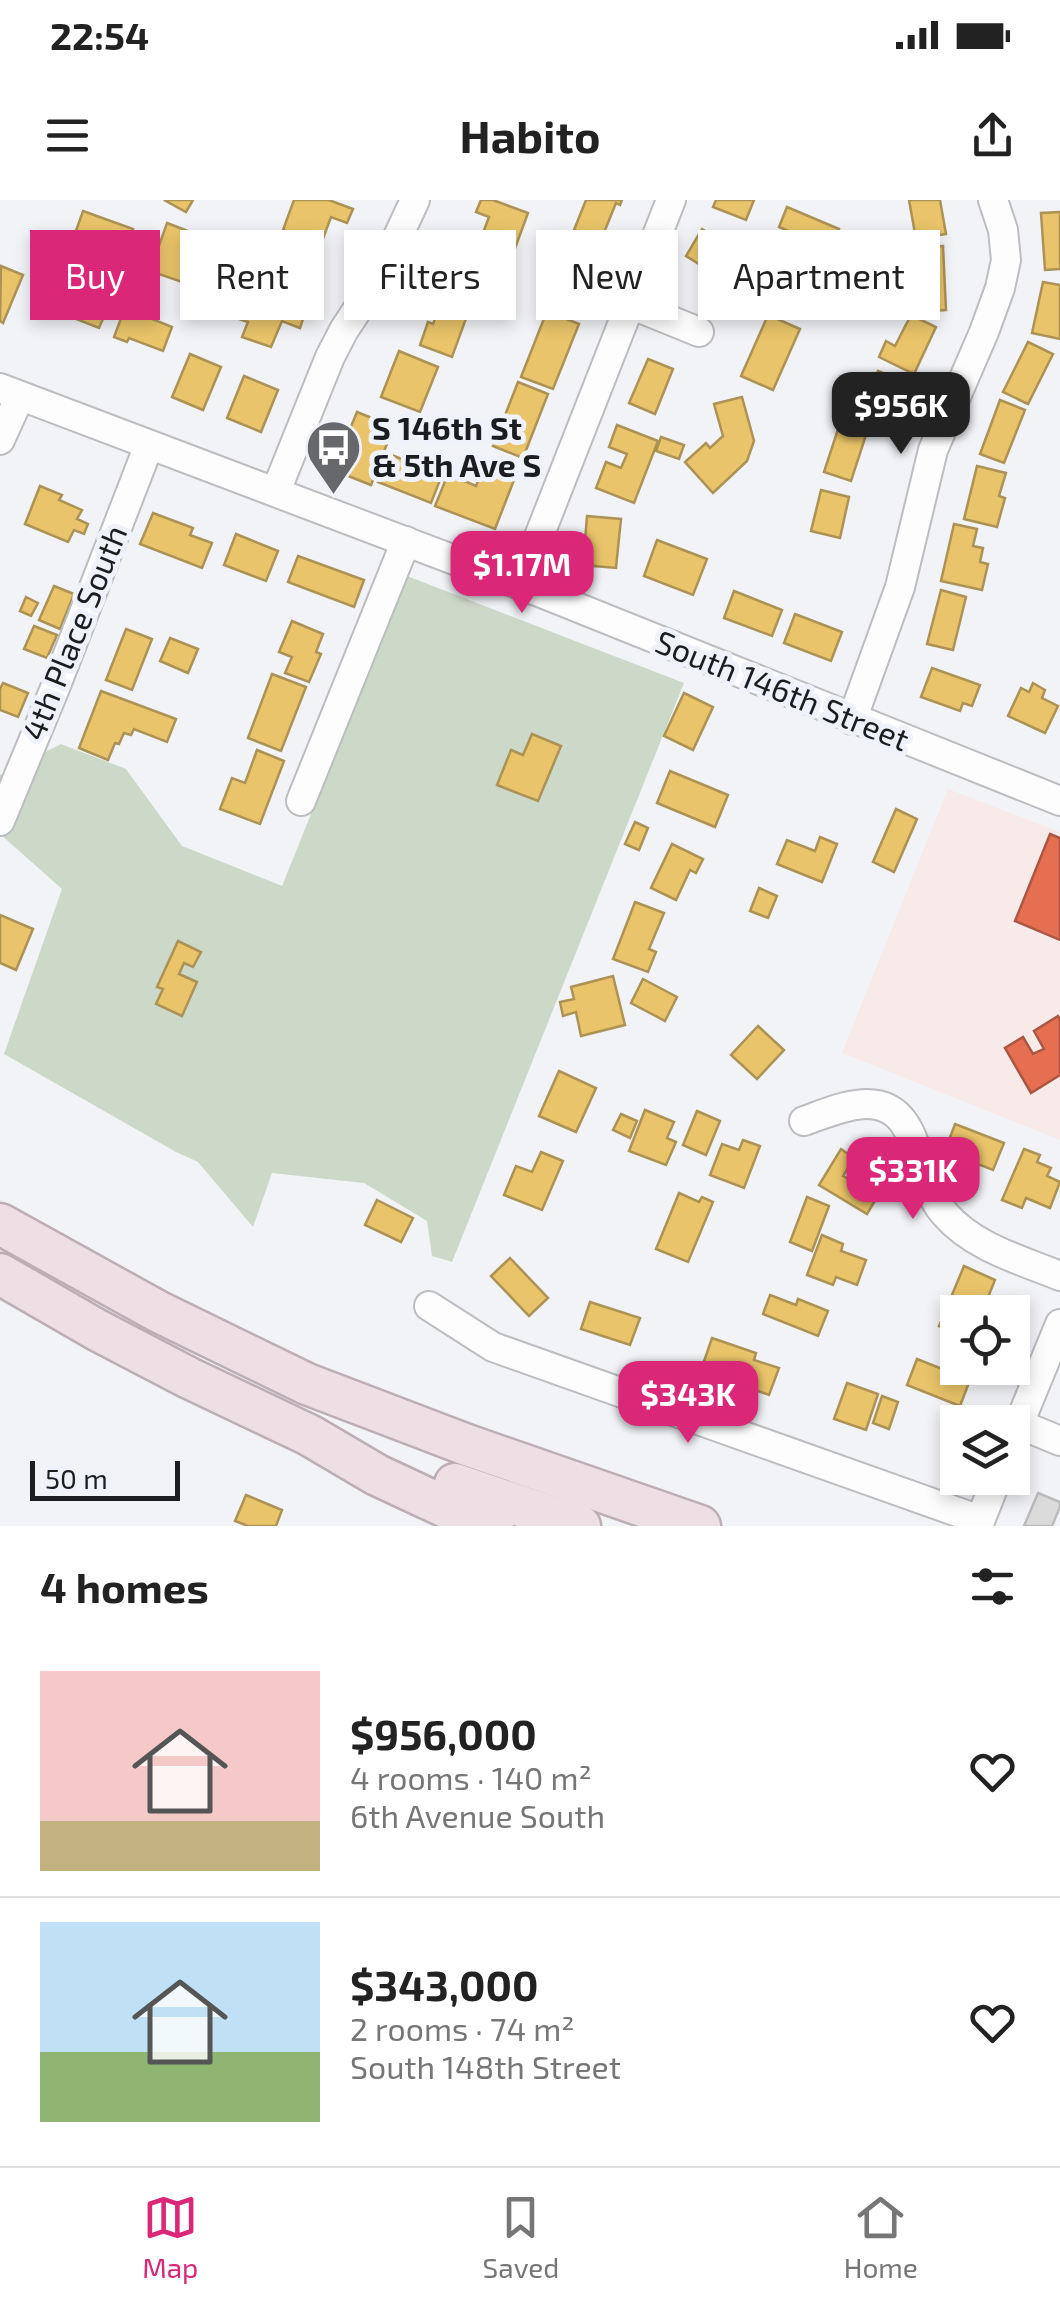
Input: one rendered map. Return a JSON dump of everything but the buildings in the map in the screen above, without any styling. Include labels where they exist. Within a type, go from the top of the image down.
[{"type":"highway","points":[[0,1224],[159,1312],[307,1384],[466,1445],[700,1526]]},
{"type":"highway","points":[[0,1274],[97,1330],[308,1435],[377,1475],[493,1526]]},
{"type":"highway","points":[[308,1435],[580,1526]]},
{"type":"street","points":[[276,491],[330,356],[380,276],[415,200]]},
{"type":"street","points":[[659,230],[671,200]]},
{"type":"street","points":[[852,720],[900,586],[933,450],[1000,288],[1006,260],[1003,230],[992,200]]},
{"type":"street","points":[[520,585],[624,320]]},
{"type":"street","points":[[670,320],[700,332]]},
{"type":"street","points":[[0,440],[10,392]]},
{"type":"street","name":"South 146th Street","points":[[10,392],[520,585],[1060,802]]},
{"type":"street","name":"4th Place South","points":[[0,821],[56,688],[149,445]]},
{"type":"street","points":[[301,801],[406,541]]},
{"type":"street","points":[[804,1121],[851,1104],[878,1105],[892,1111],[904,1122],[937,1205],[949,1219],[998,1251],[1060,1276]]},
{"type":"street","points":[[429,1306],[493,1346],[979,1523],[991,1495]]},
{"type":"street","points":[[1027,1405],[1060,1324]]},
{"type":"street","points":[[1030,1435],[1060,1441]]},
{"type":"shaded area","points":[[948,789],[1060,832],[1060,1140],[842,1053]]},
{"type":"green space","points":[[407,576],[684,683],[452,1262],[432,1256],[427,1221],[364,1183],[272,1173],[253,1227],[198,1162],[4,1054],[62,889],[0,834],[0,775],[61,744],[126,769],[182,846],[282,886]]},
{"type":"place","name":"S 146th St & 5th Ave S","points":[[333,496]]}]
